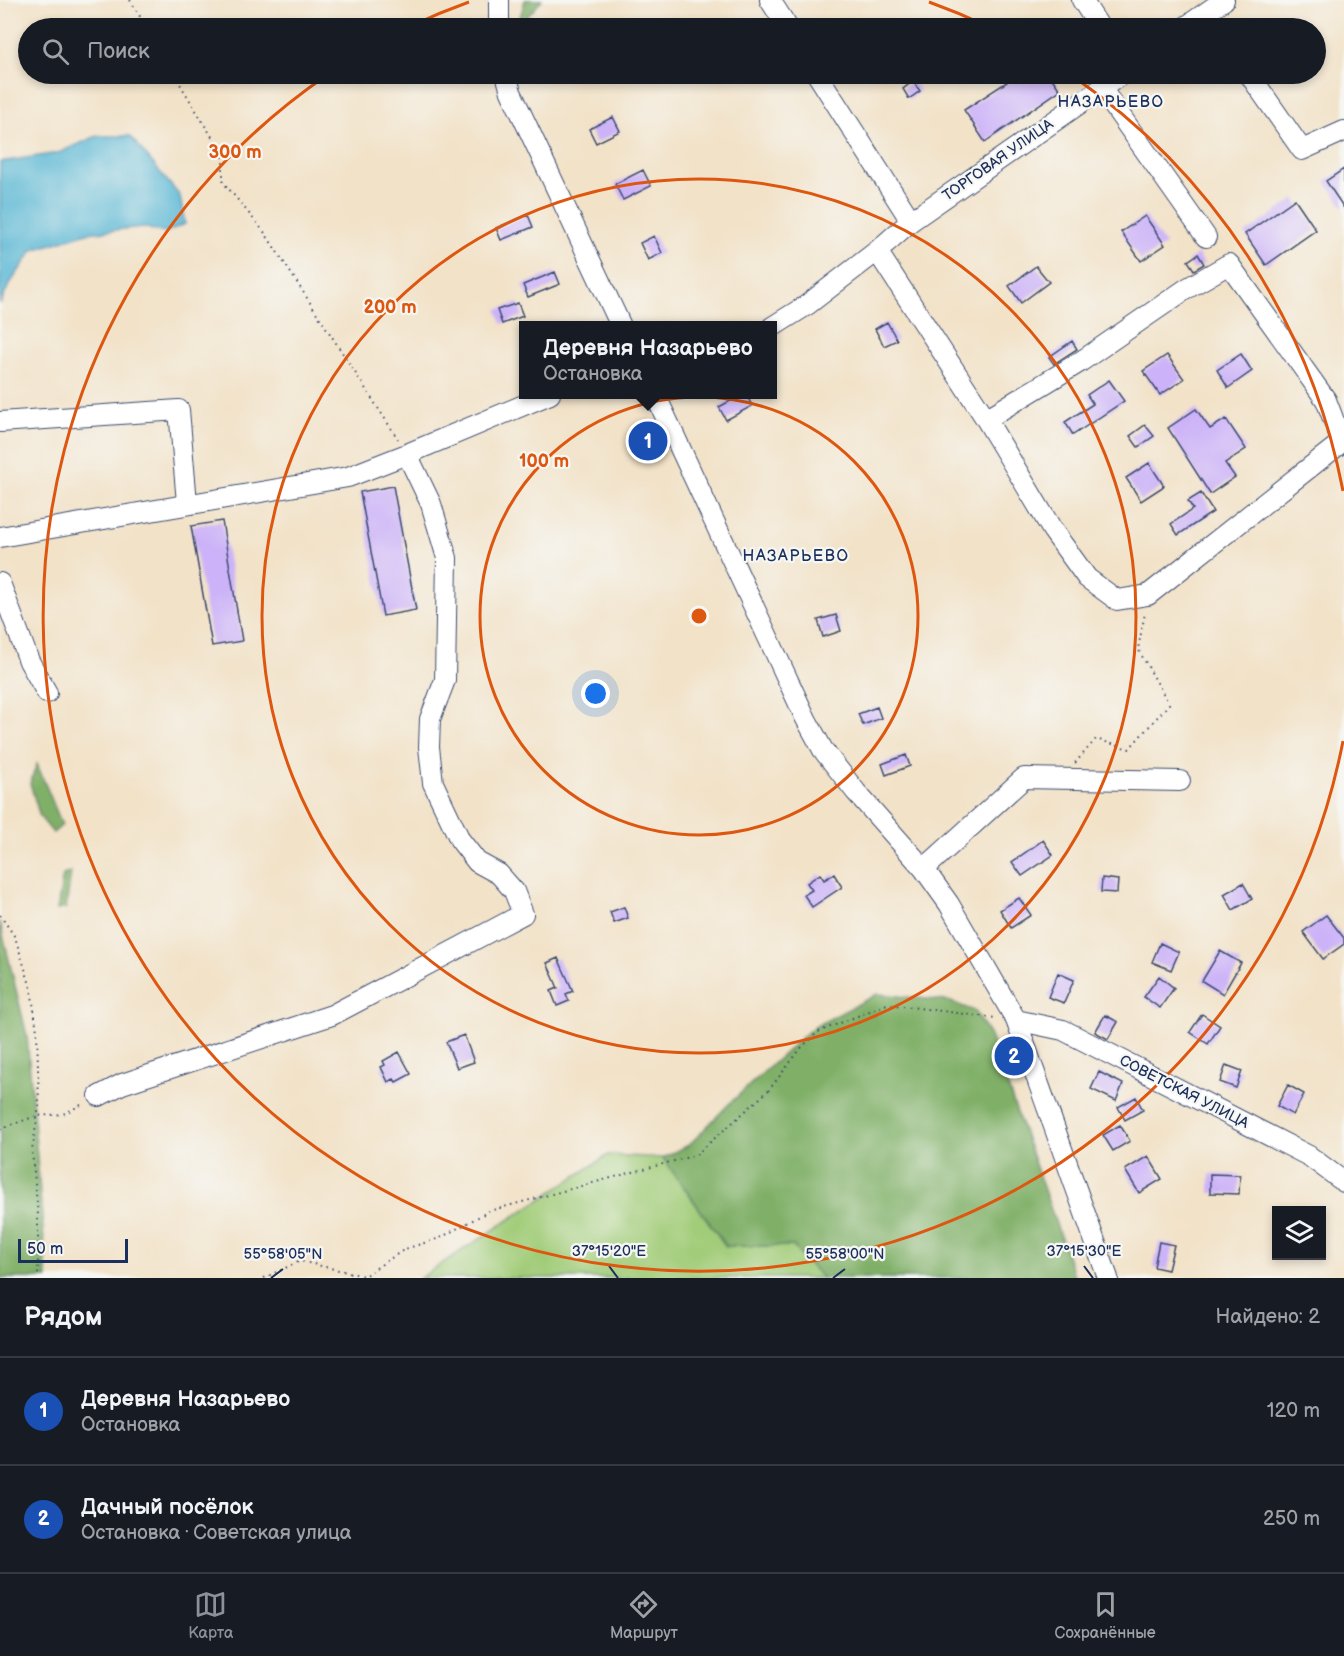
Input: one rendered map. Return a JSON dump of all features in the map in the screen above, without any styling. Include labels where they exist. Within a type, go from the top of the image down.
[{"type":"street","points":[[499,0],[499,18]]},
{"type":"street","points":[[770,0],[782,18]]},
{"type":"street","points":[[1082,0],[1094,18]]},
{"type":"street","points":[[1205,18],[1224,0]]},
{"type":"street","points":[[509,84],[619,321]]},
{"type":"street","points":[[823,84],[911,221]]},
{"type":"street","name":"ТОРГОВАЯ УЛИЦА","points":[[777,324],[807,305],[877,251],[911,221],[1107,84]]},
{"type":"street","points":[[1256,84],[1302,150],[1344,131]]},
{"type":"street","points":[[1101,88],[1206,237]]},
{"type":"street","points":[[877,251],[986,419],[1053,531],[1088,579],[1117,600],[1148,596],[1341,442],[1326,400],[1229,264],[1186,289],[1080,362],[986,419]]},
{"type":"street","points":[[0,537],[348,477],[538,399]]},
{"type":"street","points":[[660,399],[806,719],[823,750],[856,792],[924,869],[949,904],[1016,1020],[1108,1278]]},
{"type":"street","points":[[0,422],[179,410],[187,503]]},
{"type":"street","points":[[99,1096],[122,1084],[332,1015],[523,914],[514,891],[499,874],[477,862],[460,840],[433,783],[429,747],[430,719],[445,680],[447,558],[431,504],[407,454]]},
{"type":"street","points":[[0,583],[29,661],[47,693]]},
{"type":"street","points":[[924,869],[1024,778],[1180,781]]},
{"type":"street","name":"СОВЕТСКАЯ УЛИЦА","points":[[1016,1020],[1063,1030],[1310,1156],[1341,1176]]},
{"type":"path","points":[[130,0],[141,18]]},
{"type":"path","points":[[180,84],[223,155],[223,182],[265,232],[407,454]]},
{"type":"path","points":[[1060,779],[1096,739],[1129,749],[1169,704],[1138,649],[1148,596]]},
{"type":"path","points":[[0,915],[15,937],[31,988],[39,1106],[32,1151],[38,1215],[38,1278]]},
{"type":"path","points":[[264,1278],[300,1261],[364,1276],[405,1249],[440,1238],[489,1211],[696,1155],[769,1090],[802,1047],[818,1032],[887,1004],[1016,1020]]},
{"type":"path","points":[[0,1129],[36,1116],[63,1114],[99,1096]]},
{"type":"green space","points":[[525,0],[542,0],[526,18],[520,18]]},
{"type":"green space","points":[[37,764],[62,825],[53,833],[40,817],[30,783]]},
{"type":"green space","points":[[71,872],[66,908],[57,910],[63,875]]},
{"type":"green space","points":[[0,922],[27,1036],[47,1278],[0,1278]]},
{"type":"green space","points":[[877,994],[948,1001],[975,1011],[990,1036],[1075,1278],[822,1278],[793,1246],[726,1246],[663,1158],[689,1145],[729,1104],[812,1028]]},
{"type":"green space","points":[[608,1155],[663,1158],[726,1246],[793,1246],[822,1278],[420,1278]]},
{"type":"water","points":[[97,136],[130,136],[180,196],[185,224],[164,233],[143,227],[87,233],[33,250],[9,285],[0,304],[0,162],[58,153]]},
{"type":"building","points":[[909,84],[915,84],[920,91],[909,99],[903,89]]},
{"type":"building","points":[[1004,84],[1056,84],[1060,90],[985,142],[964,110]]},
{"type":"building","points":[[613,117],[620,131],[596,143],[589,129]]},
{"type":"building","points":[[1344,169],[1344,208],[1326,181]]},
{"type":"building","points":[[643,170],[651,186],[623,200],[615,184]]},
{"type":"building","points":[[1295,199],[1316,230],[1266,265],[1245,234]]},
{"type":"building","points":[[528,215],[533,227],[501,240],[496,228]]},
{"type":"building","points":[[1145,216],[1165,245],[1141,261],[1121,232]]},
{"type":"building","points":[[654,236],[662,253],[648,260],[640,243]]},
{"type":"building","points":[[1198,254],[1204,264],[1194,270],[1188,261]]},
{"type":"building","points":[[1036,266],[1049,282],[1021,303],[1009,286]]},
{"type":"building","points":[[555,272],[560,284],[528,297],[523,285]]},
{"type":"building","points":[[518,303],[523,316],[502,324],[497,310]]},
{"type":"building","points":[[887,322],[897,340],[884,346],[875,329]]},
{"type":"building","points":[[1072,341],[1077,349],[1054,364],[1049,357]]},
{"type":"building","points":[[1241,354],[1252,371],[1228,388],[1217,370]]},
{"type":"building","points":[[1167,355],[1184,379],[1160,395],[1143,371]]},
{"type":"building","points":[[1109,380],[1124,401],[1073,435],[1065,422],[1093,404],[1087,395]]},
{"type":"building","points":[[734,399],[748,399],[752,406],[726,420],[719,407]]},
{"type":"building","points":[[1196,409],[1210,429],[1226,419],[1246,449],[1225,463],[1235,477],[1210,494],[1168,428]]},
{"type":"building","points":[[1145,425],[1154,436],[1138,447],[1130,436]]},
{"type":"building","points":[[1149,463],[1164,486],[1141,501],[1126,478]]},
{"type":"building","points":[[393,486],[416,610],[383,616],[360,492]]},
{"type":"building","points":[[1201,493],[1213,512],[1178,535],[1171,524],[1193,509],[1188,501]]},
{"type":"building","points":[[222,521],[242,641],[212,646],[191,526]]},
{"type":"building","points":[[836,615],[841,631],[823,637],[818,620]]},
{"type":"building","points":[[877,707],[881,718],[863,725],[858,714]]},
{"type":"building","points":[[906,755],[910,766],[886,775],[882,764]]},
{"type":"building","points":[[1043,840],[1053,855],[1022,876],[1012,862]]},
{"type":"building","points":[[820,874],[824,880],[834,874],[842,887],[812,907],[804,895],[812,890],[807,883]]},
{"type":"building","points":[[1102,878],[1118,880],[1117,893],[1101,892]]},
{"type":"building","points":[[1243,883],[1252,899],[1233,910],[1224,894]]},
{"type":"building","points":[[1019,898],[1031,915],[1011,928],[1000,910]]},
{"type":"building","points":[[624,907],[628,918],[614,923],[610,912]]},
{"type":"building","points":[[1326,915],[1344,938],[1344,944],[1323,959],[1303,932]]},
{"type":"building","points":[[1160,943],[1179,952],[1171,970],[1152,962]]},
{"type":"building","points":[[1220,951],[1241,963],[1223,994],[1202,981]]},
{"type":"building","points":[[558,958],[573,991],[566,994],[569,1001],[557,1006],[551,991],[558,988],[547,963]]},
{"type":"building","points":[[1058,973],[1074,980],[1064,1003],[1048,997]]},
{"type":"building","points":[[1159,976],[1174,988],[1160,1008],[1144,997]]},
{"type":"building","points":[[1202,1014],[1220,1026],[1208,1044],[1190,1032]]},
{"type":"building","points":[[1105,1015],[1118,1022],[1108,1039],[1095,1032]]},
{"type":"building","points":[[464,1035],[474,1062],[457,1068],[446,1042]]},
{"type":"building","points":[[399,1052],[411,1074],[396,1082],[394,1079],[388,1082],[381,1067],[385,1065],[383,1061]]},
{"type":"building","points":[[1226,1065],[1242,1071],[1236,1088],[1220,1082]]},
{"type":"building","points":[[1099,1072],[1123,1084],[1116,1101],[1091,1089]]},
{"type":"building","points":[[1288,1085],[1304,1094],[1293,1115],[1277,1106]]},
{"type":"building","points":[[1136,1097],[1143,1110],[1125,1120],[1118,1107]]},
{"type":"building","points":[[1120,1125],[1130,1141],[1113,1151],[1103,1135]]},
{"type":"building","points":[[1148,1156],[1162,1179],[1139,1193],[1125,1170]]},
{"type":"building","points":[[1210,1174],[1240,1175],[1239,1194],[1210,1193]]},
{"type":"building","points":[[1159,1242],[1174,1245],[1168,1270],[1154,1267]]},
{"type":"place","name":"Деревня Назарьево","points":[[648,441]]},
{"type":"place","name":"Дачный посёлок","points":[[1014,1056]]},
{"type":"district","name":"НАЗАРЬЕВО","points":[[1111,102]]},
{"type":"district","name":"НАЗАРЬЕВО","points":[[796,556]]}]
